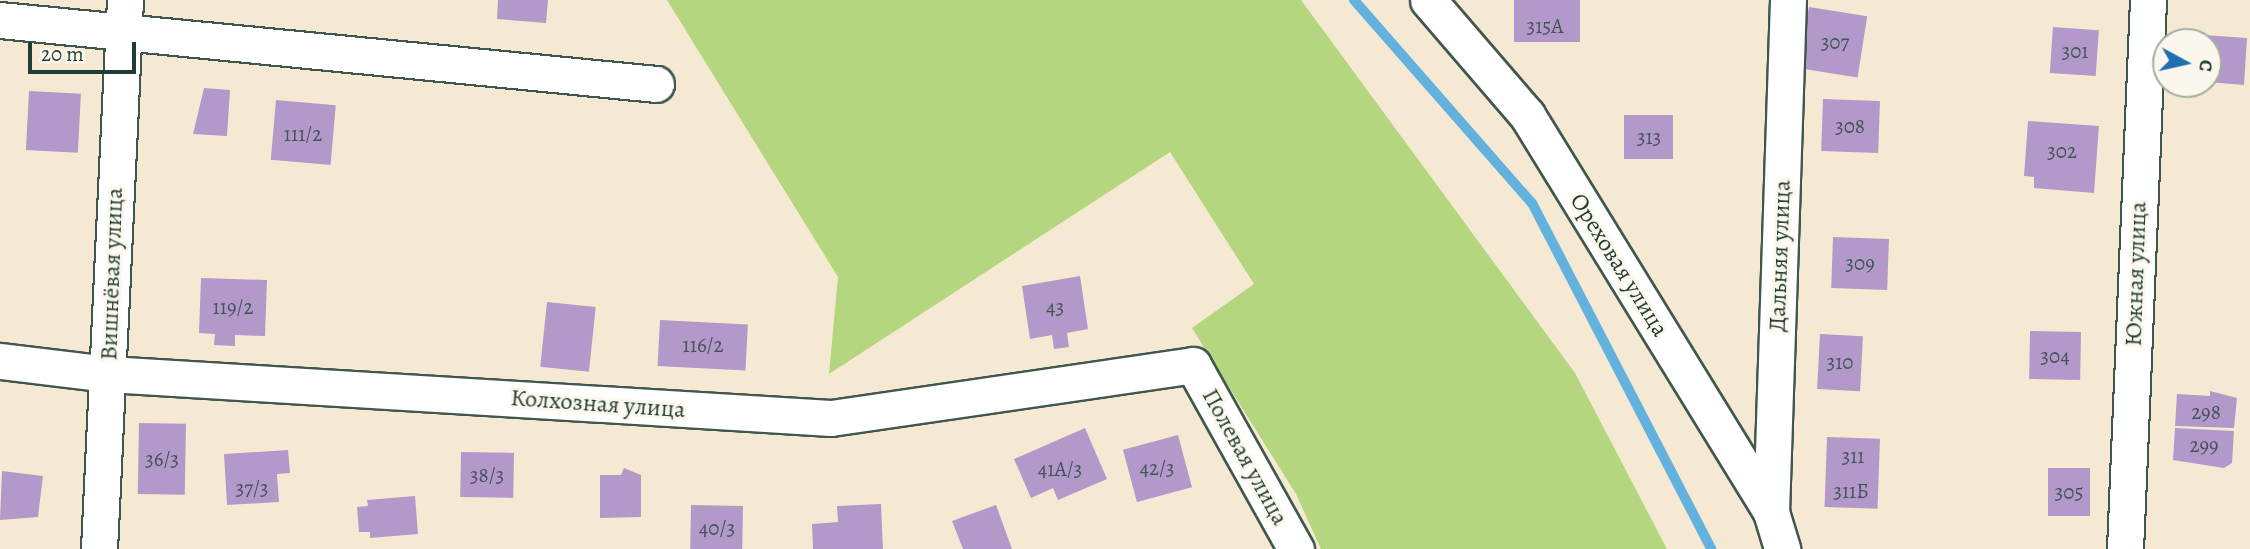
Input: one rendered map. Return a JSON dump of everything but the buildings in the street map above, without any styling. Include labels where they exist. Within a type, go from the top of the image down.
[{"type":"street","name":"Ореховая улица","points":[[1428,0],[1527,115],[1771,512],[1782,549]]},
{"type":"street","name":"Дальняя улица","points":[[1771,512],[1788,0]]},
{"type":"street","name":"Южная улица","points":[[2125,549],[2148,0]]},
{"type":"street","points":[[0,20],[124,15],[656,84]]},
{"type":"street","name":"Вишнёвая улица","points":[[99,549],[124,15]]},
{"type":"street","name":"Колхозная улица","points":[[0,361],[108,374],[831,418],[1193,365]]},
{"type":"street","name":"Полевая улица","points":[[1193,365],[1296,549]]},
{"type":"green space","points":[[667,0],[1301,0],[1575,373],[1667,549],[1321,549],[1296,494],[1192,328],[1254,284],[1170,152],[829,374],[838,277]]},
{"type":"waterway","points":[[1354,0],[1532,203],[1711,549]]}]
